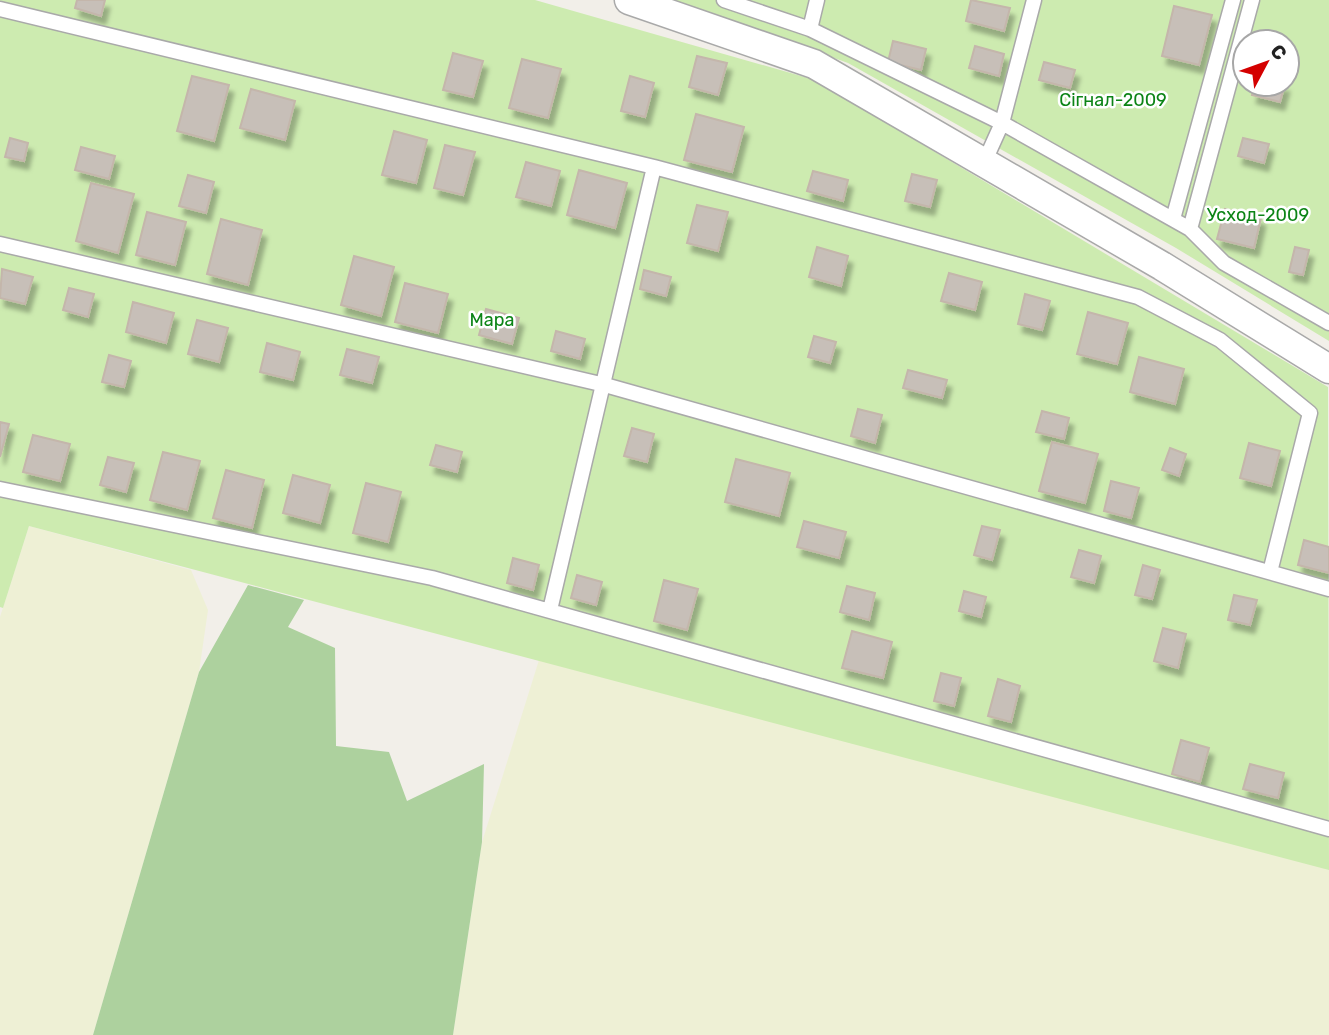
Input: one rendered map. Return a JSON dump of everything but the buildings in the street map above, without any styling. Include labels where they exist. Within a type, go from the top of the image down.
[{"type":"street","points":[[629,0],[814,64],[1161,266],[1329,369]]},
{"type":"lane","points":[[724,0],[810,29],[1002,123],[1190,229],[1224,262],[1329,323]]},
{"type":"lane","points":[[810,29],[817,0]]},
{"type":"lane","points":[[984,163],[1002,123],[1034,0]]},
{"type":"lane","points":[[1173,219],[1233,0]]},
{"type":"lane","points":[[1190,229],[1252,0]]},
{"type":"lane","points":[[0,9],[654,167],[1138,297],[1220,340],[1310,413],[1270,572]]},
{"type":"lane","points":[[551,610],[654,167]]},
{"type":"lane","points":[[0,244],[605,385],[1329,589]]},
{"type":"lane","points":[[0,489],[432,578],[1329,829]]},
{"type":"green space","name":"Мара","points":[[0,0],[535,0],[815,80],[1328,387],[1329,870],[29,526],[3,608],[0,607]]},
{"type":"green space","name":"Сігнал-2009","points":[[673,0],[1329,0],[1329,341],[1176,248],[848,63]]},
{"type":"green space","points":[[29,526],[191,570],[208,610],[199,672],[93,1035],[0,1035],[0,617]]},
{"type":"green space","points":[[248,585],[304,600],[288,627],[335,648],[336,746],[389,752],[407,801],[484,764],[482,842],[453,1035],[93,1035],[199,672]]},
{"type":"green space","points":[[539,660],[1329,869],[1329,1035],[453,1035],[482,842]]},
{"type":"park label","name":"Усход-2009","points":[[1258,215]]}]
